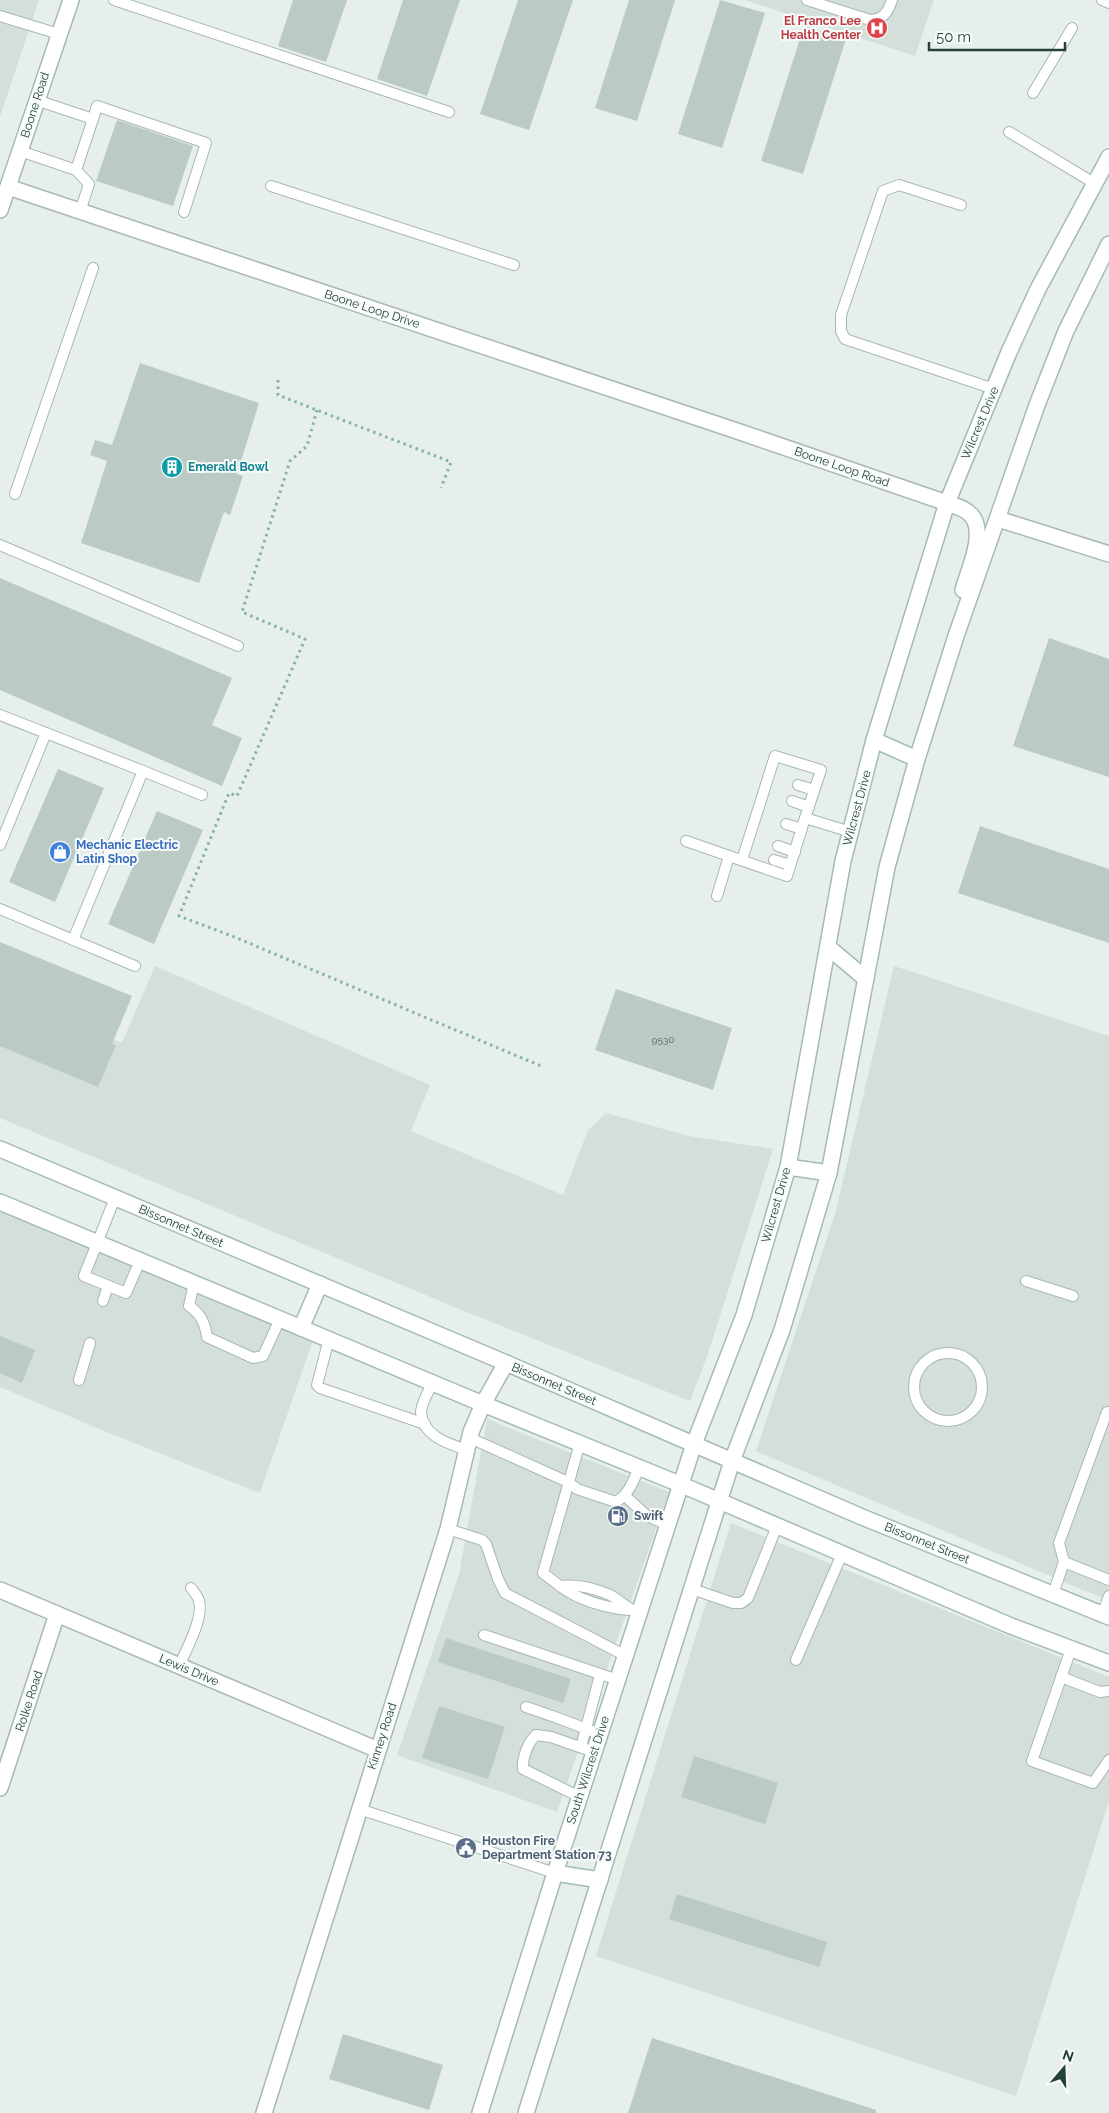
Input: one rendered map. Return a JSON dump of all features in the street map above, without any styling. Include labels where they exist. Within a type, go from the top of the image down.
[{"type":"main road","name":"Boone Road","points":[[0,210],[71,0]]},
{"type":"main road","name":"Wilcrest Drive","points":[[682,1485],[694,1444],[744,1315],[788,1167],[843,862],[874,740],[946,503],[1038,289],[1109,157]]},
{"type":"main road","name":"Boone Loop Drive","points":[[8,188],[737,431]]},
{"type":"main road","points":[[526,2113],[732,1461],[782,1330],[830,1173],[887,867],[917,759],[956,636],[1037,405],[1066,331],[1109,244]]},
{"type":"main road","name":"Boone Loop Road","points":[[737,431],[961,508],[971,515],[977,523],[978,536],[956,613],[956,636]]},
{"type":"main road","points":[[998,519],[1109,554]]},
{"type":"main road","points":[[874,740],[917,759]]},
{"type":"main road","points":[[828,947],[866,979]]},
{"type":"main road","name":"Bissonnet Street","points":[[0,1149],[506,1363],[862,1517],[1106,1616]]},
{"type":"main road","points":[[788,1167],[830,1173]]},
{"type":"main road","points":[[0,1202],[682,1485],[1011,1626],[1109,1663]]},
{"type":"main road","points":[[301,1328],[320,1284]]},
{"type":"main road","name":"Kinney Road","points":[[264,2113],[448,1529],[468,1444],[483,1404],[506,1363]]},
{"type":"main road","name":"South Wilcrest Drive","points":[[480,2113],[580,1797],[587,1749],[600,1734],[626,1656],[634,1611],[669,1526],[682,1485]]},
{"type":"main road","name":"Lewis Drive","points":[[0,1590],[378,1750]]},
{"type":"main road","name":"Rolke Road","points":[[0,1788],[57,1614]]},
{"type":"main road","points":[[555,1873],[600,1880]]},
{"type":"lane","points":[[114,0],[449,112]]},
{"type":"lane","points":[[807,0],[870,20],[877,20],[883,16],[888,11],[892,0]]},
{"type":"lane","points":[[1102,0],[1109,3]]},
{"type":"lane","points":[[0,16],[59,34]]},
{"type":"lane","points":[[1032,94],[1072,28]]},
{"type":"lane","points":[[36,100],[93,119]]},
{"type":"lane","points":[[76,170],[97,106],[206,144],[184,212]]},
{"type":"lane","points":[[1009,132],[1094,183]]},
{"type":"lane","points":[[20,151],[76,170],[89,184],[80,212]]},
{"type":"lane","points":[[961,205],[899,185],[883,191],[841,315],[841,331],[846,339],[994,389]]},
{"type":"lane","points":[[271,186],[514,266]]},
{"type":"lane","points":[[15,494],[93,268]]},
{"type":"lane","points":[[0,545],[238,646]]},
{"type":"lane","points":[[0,715],[202,795]]},
{"type":"lane","points":[[0,845],[46,733]]},
{"type":"lane","points":[[775,756],[821,770],[787,876],[743,855],[754,837],[756,814],[769,793],[769,775],[775,756]]},
{"type":"lane","points":[[73,940],[144,771]]},
{"type":"lane","points":[[769,775],[780,779]]},
{"type":"lane","points":[[798,785],[814,790]]},
{"type":"lane","points":[[792,801],[809,807]]},
{"type":"lane","points":[[756,814],[767,818]]},
{"type":"lane","points":[[805,818],[851,832]]},
{"type":"lane","points":[[786,824],[802,829]]},
{"type":"lane","points":[[686,841],[729,856],[755,854]]},
{"type":"lane","points":[[778,846],[795,852]]},
{"type":"lane","points":[[717,896],[729,856]]},
{"type":"lane","points":[[774,860],[790,865]]},
{"type":"lane","points":[[0,909],[135,966]]},
{"type":"lane","points":[[115,1198],[84,1276],[126,1293],[140,1260]]},
{"type":"lane","points":[[1026,1281],[1073,1296]]},
{"type":"lane","points":[[194,1283],[189,1306],[198,1312],[206,1326],[207,1337],[253,1358],[263,1356],[280,1319]]},
{"type":"lane","points":[[103,1301],[108,1286]]},
{"type":"lane","points":[[329,1339],[316,1384],[320,1388],[425,1424]]},
{"type":"lane","points":[[79,1380],[90,1343]]},
{"type":"lane","points":[[950,1352],[971,1360],[978,1369],[982,1379],[983,1390],[980,1401],[974,1411],[964,1418],[953,1422],[941,1421],[930,1417],[921,1409],[916,1399],[914,1387],[918,1371],[929,1358],[950,1352]]},
{"type":"lane","points":[[432,1382],[421,1412],[425,1424],[439,1440],[468,1444],[568,1482],[577,1489],[616,1502],[625,1496],[640,1468]]},
{"type":"lane","points":[[1053,1594],[1064,1562],[1059,1543],[1107,1412],[1109,1413]]},
{"type":"lane","points":[[580,1444],[544,1573],[560,1586],[573,1584],[610,1596],[634,1611]]},
{"type":"lane","points":[[625,1496],[646,1515],[669,1526]]},
{"type":"lane","points":[[692,1589],[733,1603],[741,1603],[748,1598],[777,1526]]},
{"type":"lane","points":[[448,1529],[482,1540],[486,1544],[505,1593],[626,1656]]},
{"type":"lane","points":[[796,1660],[842,1554]]},
{"type":"lane","points":[[1064,1562],[1109,1580]]},
{"type":"lane","points":[[179,1666],[198,1620],[199,1600],[191,1588]]},
{"type":"lane","points":[[1106,1616],[1109,1596]]},
{"type":"lane","points":[[484,1635],[618,1680]]},
{"type":"lane","points":[[1071,1649],[1032,1761],[1094,1783],[1109,1760]]},
{"type":"lane","points":[[580,1797],[527,1772],[523,1769],[522,1764],[530,1740],[536,1735],[551,1737],[587,1749],[585,1728],[600,1675]]},
{"type":"lane","points":[[1061,1677],[1100,1692],[1109,1691]]},
{"type":"lane","points":[[526,1707],[600,1734]]},
{"type":"lane","points":[[359,1809],[555,1873]]},
{"type":"path","points":[[278,380],[278,395],[451,462],[441,488]]},
{"type":"path","points":[[317,410],[307,446],[290,462],[242,612],[305,639],[237,796],[229,793],[179,916],[239,939],[541,1066]]},
{"type":"shaded area","points":[[0,0],[39,0],[0,117]]},
{"type":"shaded area","name":"El Franco Lee Health Center","points":[[745,0],[934,0],[915,56]]},
{"type":"shaded area","points":[[155,966],[430,1085],[411,1131],[563,1195],[588,1130],[606,1113],[689,1136],[773,1149],[708,1354],[690,1401],[464,1311],[0,1118],[0,992],[122,1043]]},
{"type":"shaded area","points":[[894,966],[1109,1036],[1109,1601],[756,1451],[835,1214]]},
{"type":"shaded area","points":[[0,1211],[313,1340],[260,1493],[0,1387]]},
{"type":"shaded area","points":[[487,1419],[669,1492],[557,1812],[397,1755],[459,1574]]},
{"type":"shaded area","points":[[731,1523],[1109,1677],[1109,1801],[1016,2096],[596,1956]]},
{"type":"building","points":[[293,0],[347,0],[326,62],[278,46]]},
{"type":"building","points":[[403,0],[460,0],[427,96],[377,79]]},
{"type":"building","points":[[518,0],[573,0],[529,130],[480,114]]},
{"type":"building","points":[[629,0],[675,0],[637,121],[595,108]]},
{"type":"building","points":[[720,0],[765,13],[722,148],[678,134]]},
{"type":"building","points":[[804,26],[846,39],[803,174],[761,161]]},
{"type":"building","points":[[117,120],[193,146],[173,206],[96,181]]},
{"type":"building","name":"Emerald Bowl","points":[[140,363],[259,403],[237,474],[243,476],[230,515],[224,512],[199,583],[81,543],[107,461],[90,455],[95,440],[112,445]]},
{"type":"building","points":[[0,578],[232,678],[212,725],[242,738],[222,786],[0,690]]},
{"type":"building","points":[[1049,638],[1109,659],[1109,777],[1013,746]]},
{"type":"building","points":[[58,769],[104,788],[55,902],[9,882]]},
{"type":"building","points":[[157,811],[203,830],[154,944],[108,924]]},
{"type":"building","points":[[980,826],[1109,869],[1109,943],[958,893]]},
{"type":"building","points":[[0,942],[132,996],[112,1044],[116,1045],[98,1087],[0,1046]]},
{"type":"building","points":[[616,989],[732,1028],[713,1090],[595,1050]]},
{"type":"building","points":[[0,1336],[35,1350],[22,1383],[0,1373]]},
{"type":"building","points":[[446,1638],[571,1679],[563,1703],[438,1662]]},
{"type":"building","points":[[439,1706],[505,1727],[488,1779],[422,1758]]},
{"type":"building","points":[[694,1756],[778,1783],[765,1824],[681,1797]]},
{"type":"building","points":[[677,1894],[827,1942],[819,1967],[669,1919]]},
{"type":"building","points":[[343,2034],[443,2065],[429,2110],[329,2079]]},
{"type":"building","points":[[652,2038],[876,2110],[876,2113],[628,2113]]},
{"type":"place","name":"El Franco Lee Health Center","points":[[877,28]]},
{"type":"place","name":"Emerald Bowl","points":[[172,467]]},
{"type":"place","name":"Mechanic Electric Latin Shop","points":[[60,852]]},
{"type":"place","name":"Swift","points":[[618,1516]]},
{"type":"place","name":"Houston Fire Department Station 73","points":[[466,1848]]}]
